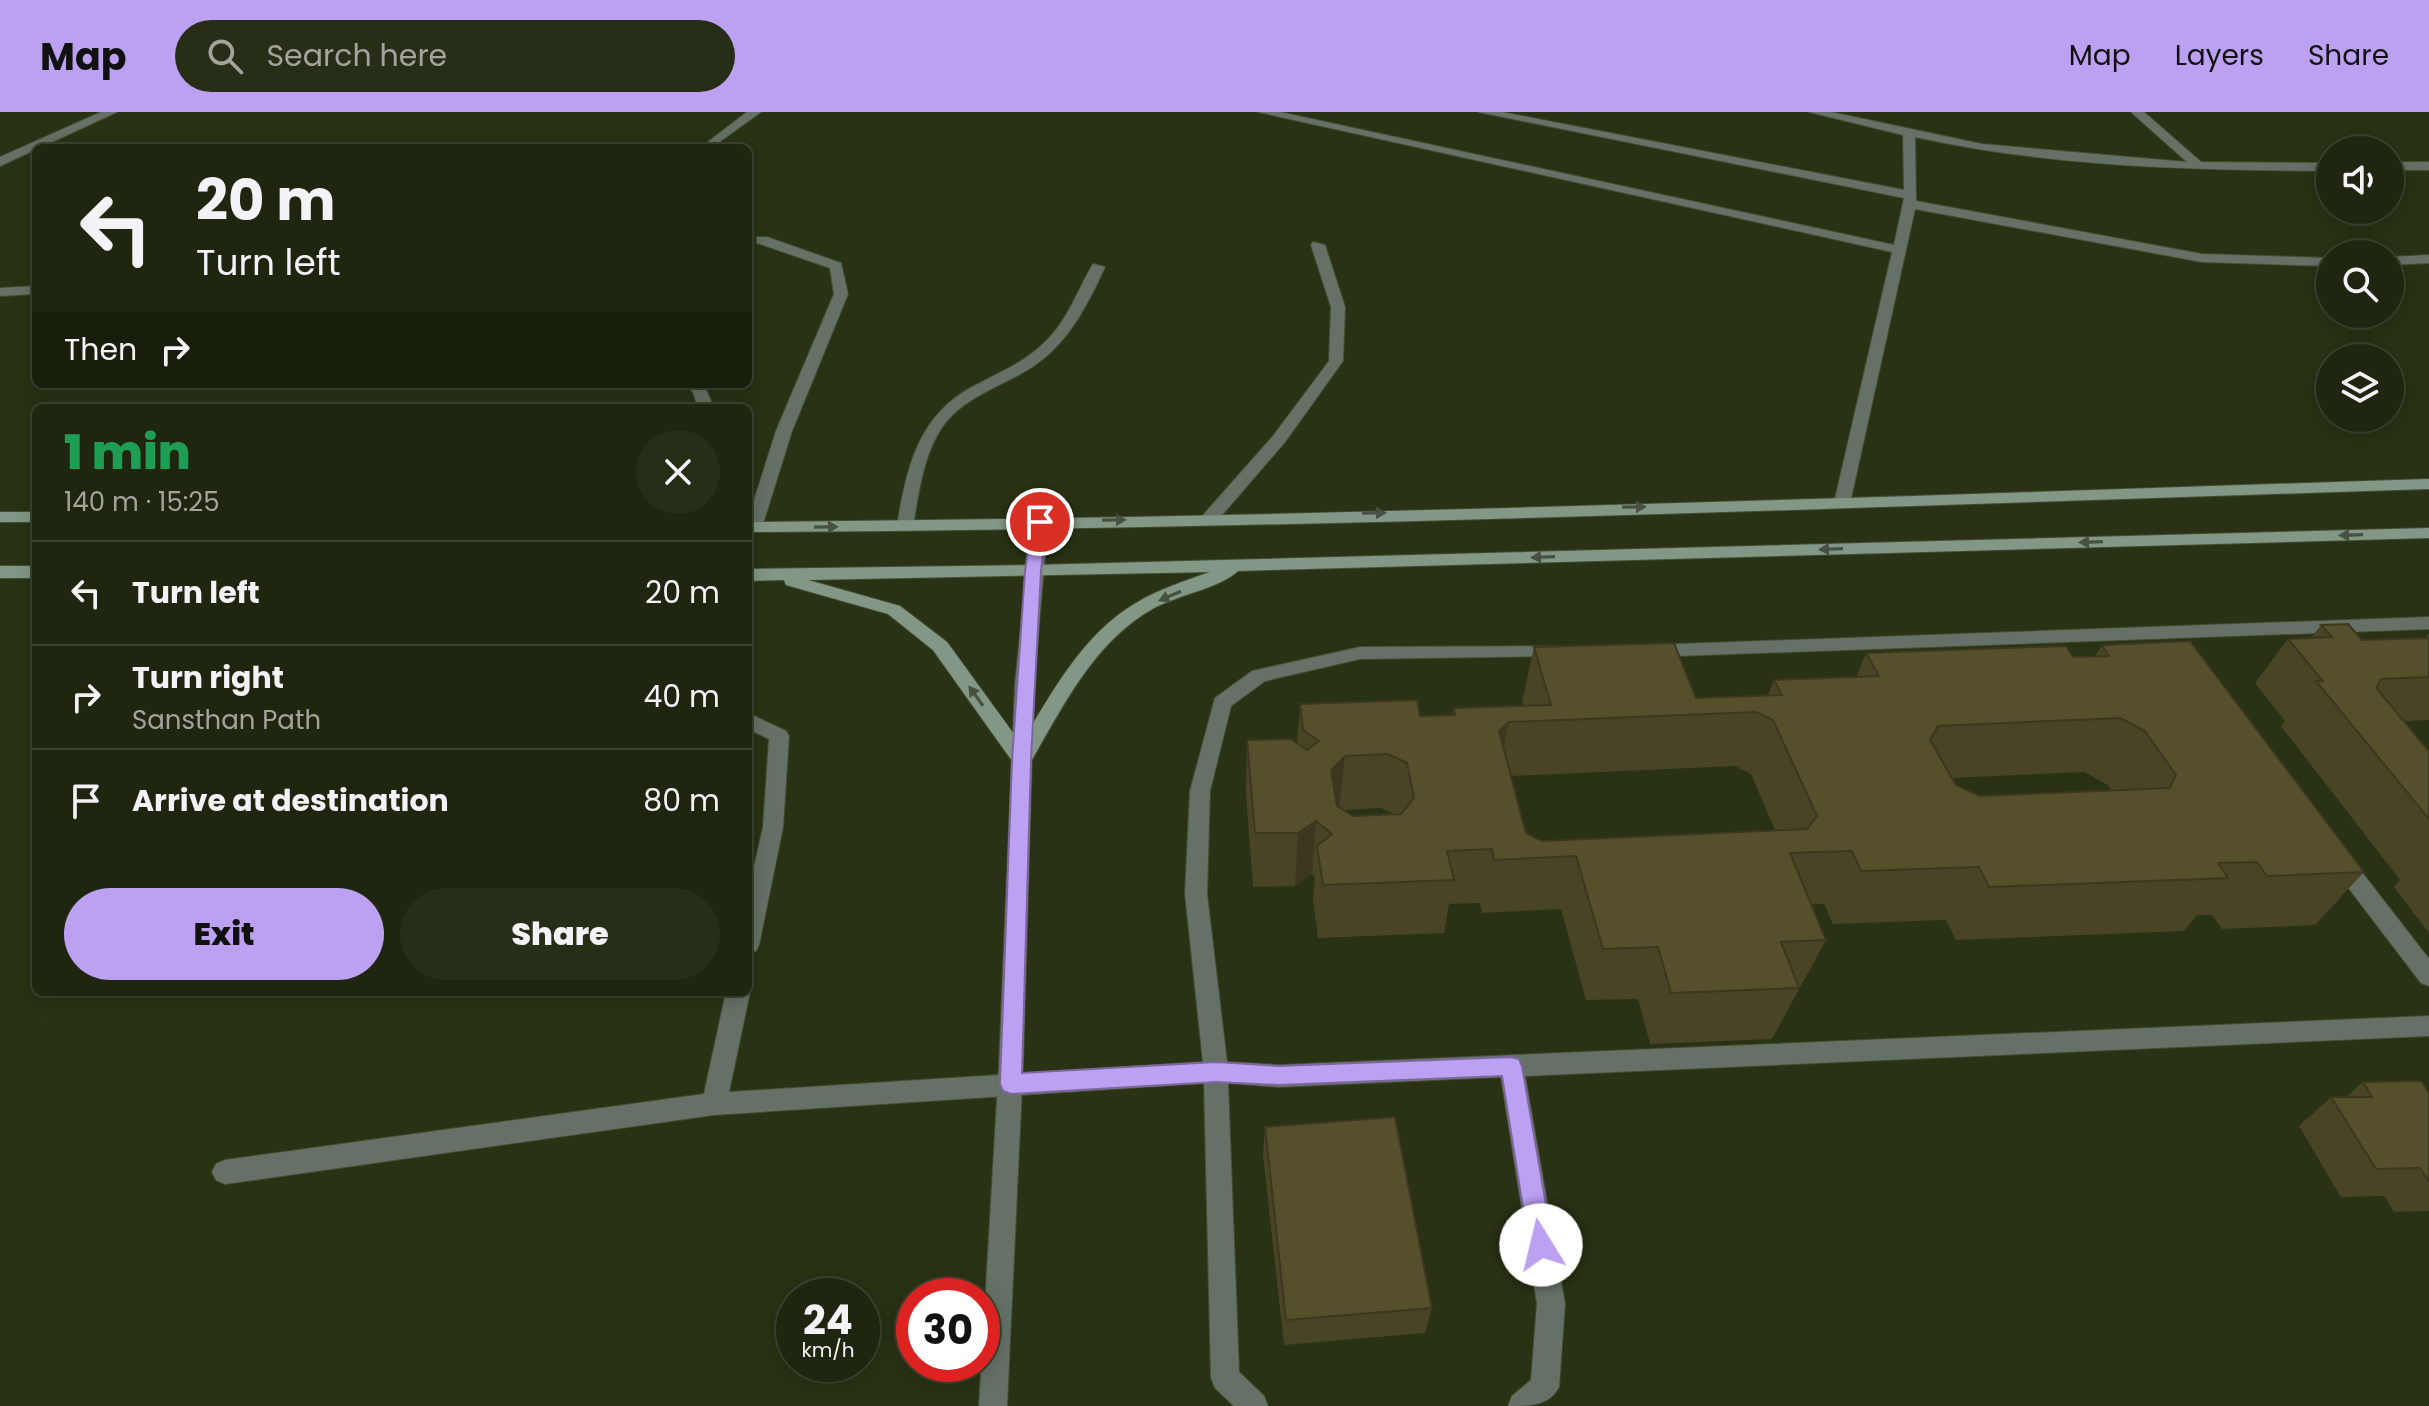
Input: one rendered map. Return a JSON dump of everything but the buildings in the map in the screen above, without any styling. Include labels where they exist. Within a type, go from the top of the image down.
[{"type":"main road","points":[[752,527],[1842,503],[2429,484]]},
{"type":"main road","points":[[0,517],[32,517]]},
{"type":"main road","points":[[752,575],[1033,571],[2429,533]]},
{"type":"main road","points":[[773,575],[894,610],[940,646],[1022,760],[1060,695],[1105,638],[1138,609],[1242,565]]},
{"type":"main road","points":[[0,572],[32,572]]},
{"type":"street","points":[[40,144],[111,112]]},
{"type":"street","points":[[709,144],[755,112]]},
{"type":"street","points":[[1264,112],[1900,250]]},
{"type":"street","points":[[1484,112],[2202,258],[2316,262]]},
{"type":"street","points":[[1815,112],[1982,148],[2198,166],[2316,167]]},
{"type":"street","points":[[2137,112],[2198,166]]},
{"type":"street","points":[[1842,503],[1910,199],[1909,132]]},
{"type":"street","points":[[0,162],[32,148]]},
{"type":"street","points":[[2404,166],[2429,166]]},
{"type":"street","points":[[752,524],[784,431],[841,294],[836,266],[762,240]]},
{"type":"street","points":[[1210,518],[1279,439],[1336,361],[1338,307],[1318,245]]},
{"type":"street","points":[[2404,260],[2429,259]]},
{"type":"street","points":[[905,526],[915,467],[936,425],[971,391],[1027,364],[1073,322],[1098,267]]},
{"type":"street","points":[[0,292],[32,290]]},
{"type":"street","points":[[993,1406],[1011,1084],[1022,760],[1033,571],[1040,522]]},
{"type":"street","points":[[1629,652],[2429,623]]},
{"type":"street","points":[[2165,633],[2184,657]]},
{"type":"street","points":[[1254,1406],[1225,1378],[1216,1072],[1196,894],[1200,791],[1222,703],[1259,676],[1360,653],[1582,652]]},
{"type":"street","points":[[752,722],[779,736],[773,827],[752,926]]},
{"type":"street","points":[[2325,841],[2429,976]]},
{"type":"street","points":[[714,1104],[737,996]]},
{"type":"street","points":[[225,1172],[714,1104],[1011,1084],[1216,1072],[1279,1076],[2429,1026]]},
{"type":"street","points":[[1511,1066],[1551,1304],[1545,1387],[1522,1406]]},
{"type":"route","points":[[1040,522],[1033,571],[1022,760],[1011,1084],[1216,1072],[1279,1076],[1511,1066],[1541,1245]]}]
